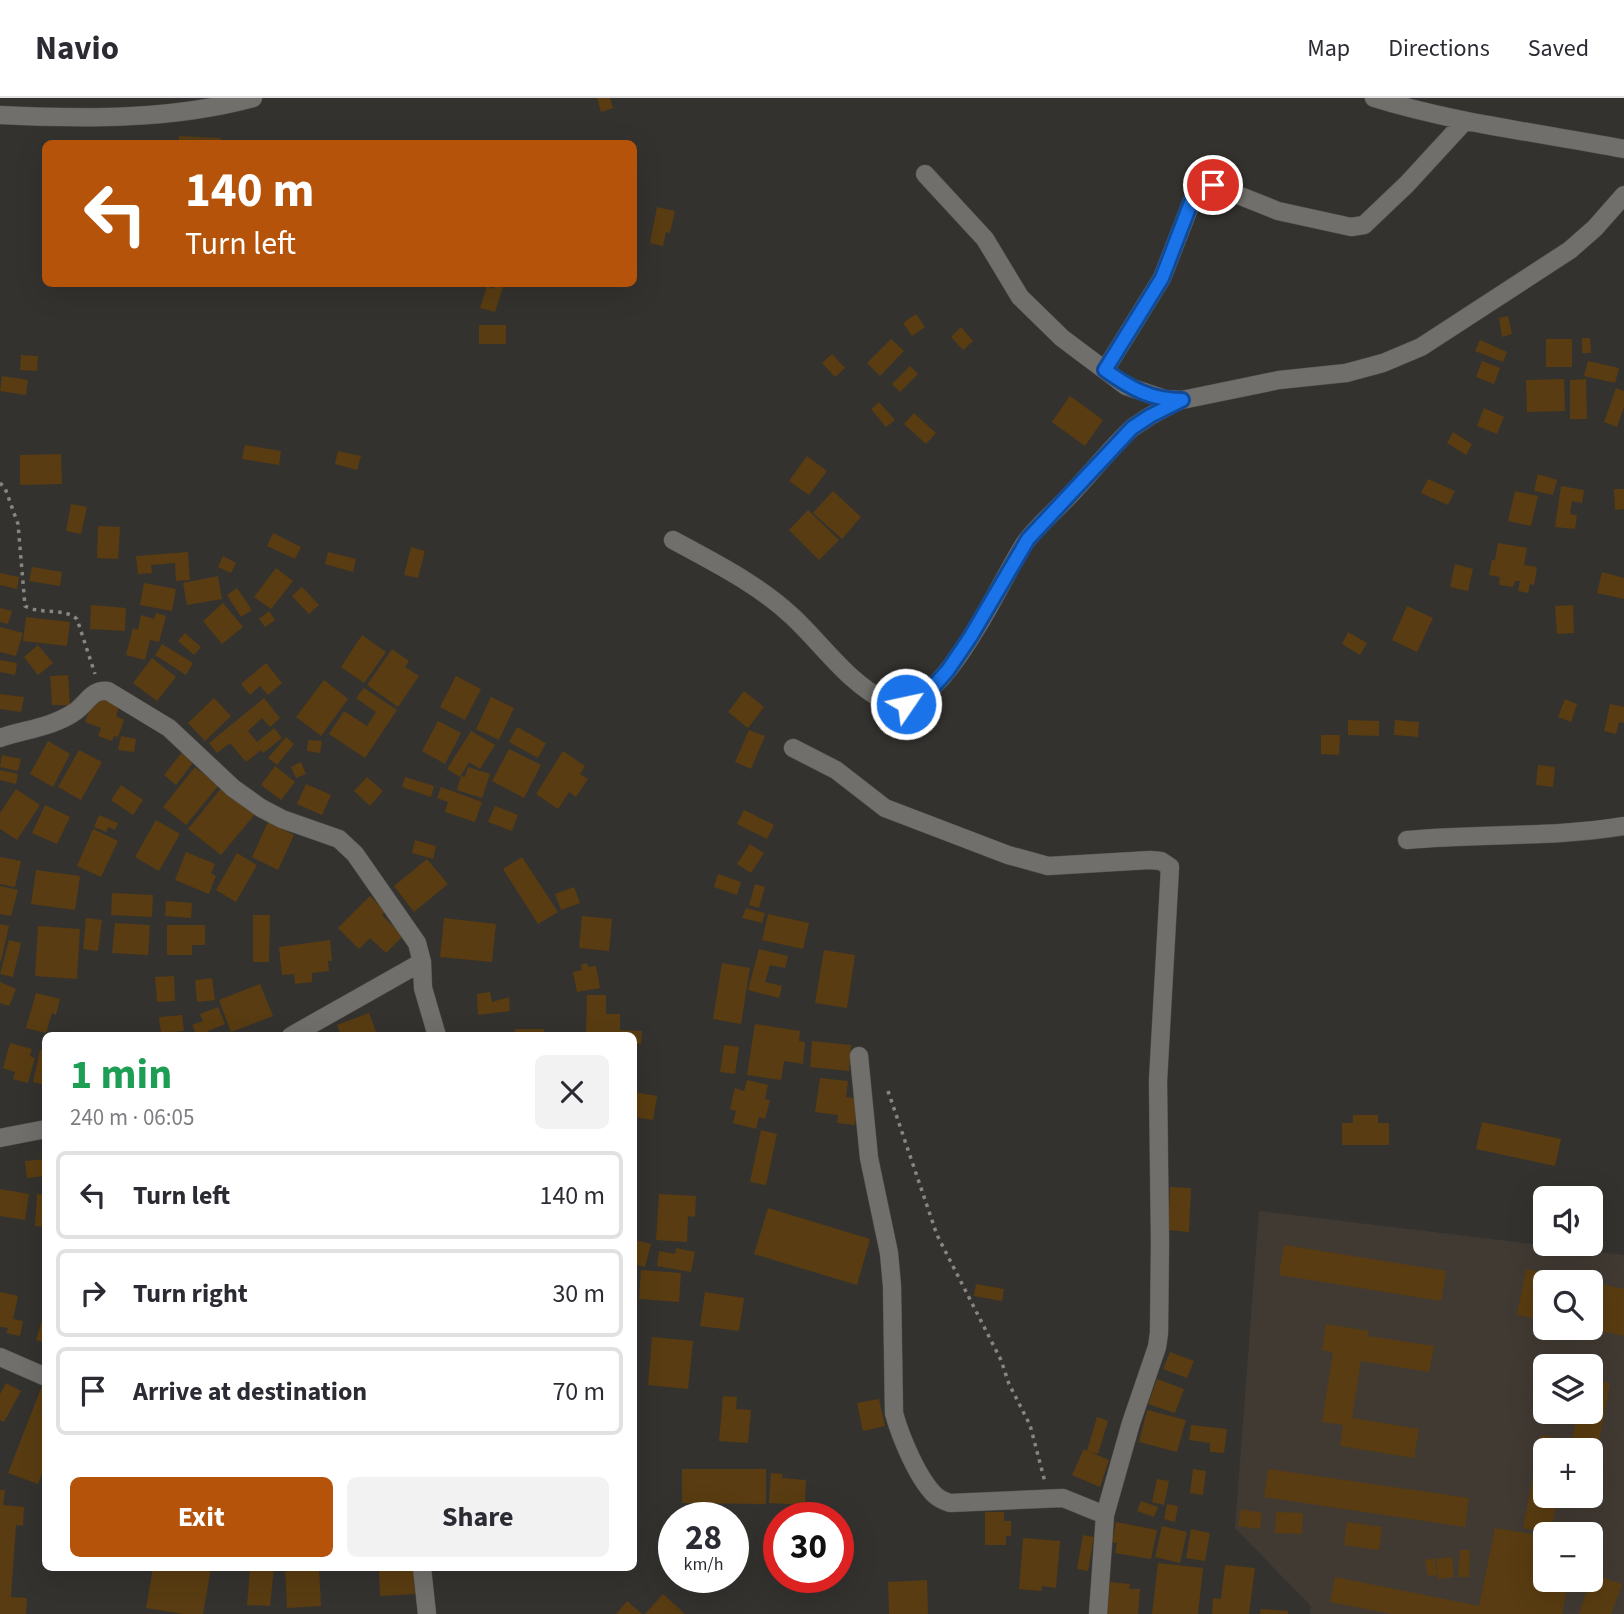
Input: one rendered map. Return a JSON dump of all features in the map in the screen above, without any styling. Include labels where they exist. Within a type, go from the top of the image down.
[{"type":"street","points":[[0,115],[124,116],[206,109],[253,98]]},
{"type":"street","points":[[1374,98],[1465,121],[1624,149]]},
{"type":"street","points":[[1105,370],[1162,278],[1195,192],[1201,185],[1213,185],[1278,211],[1351,228],[1364,225],[1408,184],[1465,121]]},
{"type":"street","points":[[925,174],[985,239],[1020,297],[1062,338],[1126,386],[1165,400],[1182,400],[1279,380],[1346,373],[1383,363],[1421,347],[1570,250],[1595,228],[1624,195]]},
{"type":"street","points":[[673,540],[748,580],[793,617],[828,655],[875,695],[889,703],[906,704],[925,696],[948,670],[1028,539],[1132,428],[1182,400]]},
{"type":"street","points":[[0,738],[61,719],[74,713],[91,694],[99,690],[108,691],[169,728],[233,788],[261,808],[282,819],[340,839],[355,854],[417,943],[422,962],[423,988],[436,1032]]},
{"type":"street","points":[[793,748],[836,770],[885,808],[1008,855],[1048,866],[1150,860],[1161,861],[1170,867],[1158,1082],[1159,1333],[1105,1516],[1098,1614]]},
{"type":"street","points":[[1407,840],[1453,835],[1550,833],[1624,826]]},
{"type":"street","points":[[298,1032],[422,962]]},
{"type":"street","points":[[859,1056],[869,1158],[889,1252],[894,1413],[899,1432],[916,1466],[932,1492],[940,1499],[958,1504],[1063,1498],[1105,1516]]},
{"type":"street","points":[[0,1138],[42,1130]]},
{"type":"street","points":[[0,1357],[42,1375]]},
{"type":"street","points":[[422,1571],[426,1614]]},
{"type":"path","points":[[0,483],[5,488],[18,524],[25,606],[37,611],[71,614],[77,619],[92,659],[99,690]]},
{"type":"path","points":[[888,1091],[937,1235],[982,1320],[1030,1425],[1049,1497]]},
{"type":"shaded area","points":[[1259,1211],[1533,1244],[1533,1256],[1603,1256],[1603,1252],[1624,1255],[1624,1614],[1310,1614],[1311,1606],[1235,1528]]},
{"type":"building","points":[[597,98],[610,98],[613,108],[601,112]]},
{"type":"building","points":[[179,136],[221,138],[221,140],[179,140]]},
{"type":"building","points":[[657,207],[675,211],[670,233],[666,232],[663,246],[650,243]]},
{"type":"building","points":[[487,287],[503,287],[495,312],[480,308]]},
{"type":"building","points":[[916,314],[925,327],[912,336],[903,323]]},
{"type":"building","points":[[1508,316],[1512,334],[1502,337],[1499,318]]},
{"type":"building","points":[[479,325],[506,325],[506,344],[479,344]]},
{"type":"building","points":[[961,327],[973,341],[963,350],[951,337]]},
{"type":"building","points":[[1582,338],[1590,338],[1591,353],[1582,353]]},
{"type":"building","points":[[891,339],[904,351],[880,376],[867,363]]},
{"type":"building","points":[[1546,339],[1572,339],[1572,367],[1546,367]]},
{"type":"building","points":[[1480,340],[1507,352],[1503,362],[1475,351]]},
{"type":"building","points":[[832,354],[845,368],[835,377],[822,363]]},
{"type":"building","points":[[21,355],[38,356],[37,371],[20,370]]},
{"type":"building","points":[[1482,361],[1500,368],[1494,384],[1476,377]]},
{"type":"building","points":[[1588,361],[1619,368],[1615,383],[1584,376]]},
{"type":"building","points":[[910,366],[918,374],[900,392],[892,384]]},
{"type":"building","points":[[2,376],[28,380],[26,395],[0,391]]},
{"type":"building","points":[[1564,379],[1565,411],[1527,412],[1526,380]]},
{"type":"building","points":[[1586,379],[1587,419],[1570,419],[1570,380]]},
{"type":"building","points":[[1616,388],[1624,391],[1624,407],[1617,427],[1604,422]]},
{"type":"building","points":[[1070,396],[1103,420],[1085,446],[1052,422]]},
{"type":"building","points":[[879,402],[895,420],[886,427],[871,409]]},
{"type":"building","points":[[1484,408],[1504,417],[1497,434],[1477,426]]},
{"type":"building","points":[[914,413],[936,433],[926,444],[904,424]]},
{"type":"building","points":[[1453,432],[1472,444],[1466,455],[1447,443]]},
{"type":"building","points":[[245,445],[281,451],[279,465],[242,459]]},
{"type":"building","points":[[338,451],[361,456],[357,470],[335,464]]},
{"type":"building","points":[[61,454],[62,484],[20,485],[20,455]]},
{"type":"building","points":[[807,456],[827,471],[809,495],[789,481]]},
{"type":"building","points":[[1538,474],[1557,480],[1553,495],[1534,491]]},
{"type":"building","points":[[1428,479],[1455,491],[1448,505],[1421,493]]},
{"type":"building","points":[[1561,486],[1584,490],[1582,503],[1572,501],[1570,514],[1577,515],[1575,529],[1555,527]]},
{"type":"building","points":[[1614,489],[1624,489],[1624,509],[1615,510]]},
{"type":"building","points":[[833,491],[861,517],[842,539],[813,513]]},
{"type":"building","points":[[1515,491],[1538,496],[1531,526],[1508,521]]},
{"type":"building","points":[[71,504],[87,507],[81,534],[66,531]]},
{"type":"building","points":[[808,510],[839,540],[819,560],[789,530]]},
{"type":"building","points":[[98,526],[120,527],[118,559],[97,558]]},
{"type":"building","points":[[273,533],[301,547],[295,559],[267,546]]},
{"type":"building","points":[[1498,543],[1527,548],[1524,565],[1537,567],[1534,585],[1530,584],[1528,593],[1518,591],[1520,581],[1515,581],[1513,587],[1499,585],[1500,577],[1489,575]]},
{"type":"building","points":[[411,547],[425,551],[418,578],[404,575]]},
{"type":"building","points":[[188,552],[190,580],[176,581],[175,563],[151,565],[152,573],[138,574],[136,556]]},
{"type":"building","points":[[328,552],[356,559],[353,572],[325,564]]},
{"type":"building","points":[[223,556],[236,563],[231,573],[218,567]]},
{"type":"building","points":[[1455,564],[1473,569],[1468,591],[1450,587]]},
{"type":"building","points":[[32,567],[62,572],[60,586],[29,581]]},
{"type":"building","points":[[276,568],[293,581],[271,609],[254,597]]},
{"type":"building","points":[[1602,572],[1624,578],[1624,599],[1597,593]]},
{"type":"building","points":[[0,573],[19,577],[17,589],[0,585]]},
{"type":"building","points":[[218,576],[222,599],[187,605],[183,583]]},
{"type":"building","points":[[144,583],[176,589],[172,611],[140,605]]},
{"type":"building","points":[[302,587],[319,605],[309,614],[292,596]]},
{"type":"building","points":[[237,588],[252,610],[241,617],[227,595]]},
{"type":"building","points":[[223,603],[243,627],[222,644],[203,621]]},
{"type":"building","points":[[91,605],[126,608],[125,631],[90,629]]},
{"type":"building","points":[[1573,605],[1574,633],[1557,634],[1555,606]]},
{"type":"building","points":[[1407,606],[1433,618],[1417,652],[1392,640]]},
{"type":"building","points":[[0,608],[12,611],[8,624],[0,622]]},
{"type":"building","points":[[269,611],[275,620],[265,627],[259,619]]},
{"type":"building","points":[[156,613],[166,616],[159,642],[150,640],[145,660],[126,655],[133,628],[138,630],[141,615],[154,619]]},
{"type":"building","points":[[26,617],[70,622],[67,646],[23,641]]},
{"type":"building","points":[[0,627],[23,633],[16,656],[0,652]]},
{"type":"building","points":[[1348,632],[1367,643],[1360,655],[1342,644]]},
{"type":"building","points":[[185,633],[201,647],[194,655],[178,641]]},
{"type":"building","points":[[362,635],[386,652],[364,683],[341,667]]},
{"type":"building","points":[[162,644],[193,663],[186,675],[155,655]]},
{"type":"building","points":[[38,645],[53,663],[38,675],[24,657]]},
{"type":"building","points":[[392,649],[409,661],[405,667],[419,676],[398,707],[367,685]]},
{"type":"building","points":[[152,658],[176,677],[157,701],[133,683]]},
{"type":"building","points":[[0,660],[17,663],[15,675],[0,672]]},
{"type":"building","points":[[266,663],[282,683],[268,695],[260,686],[250,695],[241,684]]},
{"type":"building","points":[[68,675],[70,705],[52,705],[50,676]]},
{"type":"building","points":[[456,676],[481,689],[465,720],[440,707]]},
{"type":"building","points":[[324,680],[348,699],[321,736],[296,717]]},
{"type":"building","points":[[364,688],[397,710],[365,758],[329,734],[344,711],[367,726],[376,712],[356,698]]},
{"type":"building","points":[[744,691],[764,707],[748,728],[728,712]]},
{"type":"building","points":[[0,694],[24,697],[21,712],[0,709]]},
{"type":"building","points":[[95,694],[120,703],[116,716],[124,720],[118,737],[114,736],[112,741],[98,736],[101,728],[85,722]]},
{"type":"building","points":[[491,697],[514,708],[499,740],[476,729]]},
{"type":"building","points":[[214,698],[231,716],[205,741],[188,723]]},
{"type":"building","points":[[264,698],[280,718],[270,727],[262,718],[248,731],[257,742],[274,728],[282,738],[246,762],[230,743],[217,753],[209,743]]},
{"type":"building","points":[[1565,699],[1577,704],[1571,722],[1558,717]]},
{"type":"building","points":[[1610,704],[1624,707],[1624,723],[1619,722],[1616,734],[1604,731]]},
{"type":"building","points":[[1348,720],[1379,721],[1379,736],[1348,735]]},
{"type":"building","points":[[1395,720],[1419,722],[1418,737],[1394,735]]},
{"type":"building","points":[[438,721],[461,733],[445,764],[422,751]]},
{"type":"building","points":[[517,727],[546,743],[538,758],[509,742]]},
{"type":"building","points":[[749,730],[765,736],[751,769],[735,762]]},
{"type":"building","points":[[471,731],[495,745],[480,769],[469,762],[460,777],[447,769]]},
{"type":"building","points":[[1321,735],[1340,735],[1339,755],[1321,754]]},
{"type":"building","points":[[121,736],[136,739],[134,752],[118,750]]},
{"type":"building","points":[[286,737],[294,744],[277,765],[268,758]]},
{"type":"building","points":[[308,740],[322,741],[320,753],[307,751]]},
{"type":"building","points":[[48,741],[70,754],[53,787],[30,774]]},
{"type":"building","points":[[509,749],[541,765],[524,798],[492,781]]},
{"type":"building","points":[[79,750],[102,762],[81,800],[58,787]]},
{"type":"building","points":[[183,751],[195,760],[176,785],[164,775]]},
{"type":"building","points":[[563,751],[585,766],[580,774],[588,779],[576,797],[569,792],[558,809],[536,794]]},
{"type":"building","points":[[2,755],[21,759],[18,771],[0,767]]},
{"type":"building","points":[[301,762],[306,774],[296,778],[291,767]]},
{"type":"building","points":[[1538,765],[1555,767],[1553,787],[1536,785]]},
{"type":"building","points":[[275,766],[295,782],[281,800],[261,785]]},
{"type":"building","points":[[195,767],[218,786],[186,825],[163,807]]},
{"type":"building","points":[[468,767],[490,774],[482,798],[457,790],[461,776],[465,777]]},
{"type":"building","points":[[0,770],[18,774],[16,784],[0,780]]},
{"type":"building","points":[[367,777],[383,791],[370,806],[354,791]]},
{"type":"building","points":[[405,777],[434,786],[431,797],[402,787]]},
{"type":"building","points":[[306,784],[331,795],[322,815],[297,804]]},
{"type":"building","points":[[121,785],[143,800],[133,815],[111,800]]},
{"type":"building","points":[[222,787],[255,814],[221,855],[188,829]]},
{"type":"building","points":[[441,787],[482,802],[475,822],[445,812],[448,802],[437,798]]},
{"type":"building","points":[[16,789],[40,805],[17,840],[0,829],[0,813]]},
{"type":"building","points":[[45,805],[70,817],[57,844],[32,833]]},
{"type":"building","points":[[495,806],[518,815],[512,831],[488,822]]},
{"type":"building","points":[[744,810],[774,825],[767,839],[737,824]]},
{"type":"building","points":[[99,815],[118,823],[115,830],[108,827],[106,832],[94,827]]},
{"type":"building","points":[[156,820],[180,834],[159,871],[135,857]]},
{"type":"building","points":[[268,822],[294,835],[278,870],[252,857]]},
{"type":"building","points":[[93,829],[118,841],[101,877],[77,866]]},
{"type":"building","points":[[415,840],[436,846],[433,859],[412,853]]},
{"type":"building","points":[[750,844],[764,853],[751,873],[737,864]]},
{"type":"building","points":[[186,852],[215,864],[211,873],[216,876],[209,894],[175,880]]},
{"type":"building","points":[[237,853],[257,865],[236,902],[216,890]]},
{"type":"building","points":[[0,857],[21,861],[15,887],[0,884]]},
{"type":"building","points":[[522,857],[558,912],[538,924],[503,869]]},
{"type":"building","points":[[427,859],[448,884],[414,912],[394,886]]},
{"type":"building","points":[[36,870],[80,876],[75,910],[31,904]]},
{"type":"building","points":[[718,874],[741,882],[737,895],[714,887]]},
{"type":"building","points":[[755,884],[765,887],[759,908],[749,905]]},
{"type":"building","points":[[0,886],[18,890],[11,916],[0,914]]},
{"type":"building","points":[[574,887],[580,903],[561,910],[555,894]]},
{"type":"building","points":[[112,893],[153,895],[152,917],[111,915]]},
{"type":"building","points":[[370,896],[385,911],[382,915],[403,936],[386,953],[370,938],[359,949],[338,928]]},
{"type":"building","points":[[166,901],[192,903],[191,918],[165,916]]},
{"type":"building","points":[[746,908],[765,913],[762,923],[742,918]]},
{"type":"building","points":[[768,914],[809,923],[803,949],[762,940]]},
{"type":"building","points":[[253,915],[270,915],[269,962],[253,962]]},
{"type":"building","points":[[582,916],[612,919],[609,951],[579,948]]},
{"type":"building","points":[[86,918],[102,920],[98,951],[83,949]]},
{"type":"building","points":[[444,918],[496,924],[492,962],[440,957]]},
{"type":"building","points":[[115,923],[150,925],[148,955],[112,953]]},
{"type":"building","points":[[0,924],[9,926],[1,961],[0,961]]},
{"type":"building","points":[[167,925],[205,925],[205,945],[192,945],[192,955],[167,955]]},
{"type":"building","points":[[38,926],[80,929],[77,979],[35,976]]},
{"type":"building","points":[[9,940],[21,943],[13,977],[0,974]]},
{"type":"building","points":[[330,940],[332,961],[328,961],[329,971],[312,973],[312,982],[295,984],[294,974],[282,975],[279,947]]},
{"type":"building","points":[[759,949],[788,956],[785,968],[770,965],[765,982],[782,986],[779,998],[748,990]]},
{"type":"building","points":[[824,950],[855,955],[847,1008],[815,1003]]},
{"type":"building","points":[[587,963],[588,967],[596,966],[600,988],[577,992],[573,972],[582,970],[581,965]]},
{"type":"building","points":[[722,963],[750,968],[741,1024],[713,1019]]},
{"type":"building","points":[[174,976],[175,1001],[157,1002],[155,977]]},
{"type":"building","points":[[212,978],[215,1000],[197,1002],[195,980]]},
{"type":"building","points":[[0,982],[16,989],[9,1006],[0,1003]]},
{"type":"building","points":[[260,984],[273,1016],[231,1032],[219,1000]]},
{"type":"building","points":[[490,992],[492,1002],[509,997],[510,1011],[478,1015],[477,994]]},
{"type":"building","points":[[36,993],[60,999],[56,1015],[52,1013],[46,1032],[26,1028]]},
{"type":"building","points":[[587,995],[606,995],[606,1014],[620,1014],[620,1030],[642,1031],[641,1044],[637,1043],[637,1032],[586,1032]]},
{"type":"building","points":[[218,1007],[225,1024],[208,1032],[195,1032],[192,1025],[203,1021],[200,1014]]},
{"type":"building","points":[[369,1013],[376,1032],[340,1032],[337,1025]]},
{"type":"building","points":[[182,1015],[184,1031],[161,1032],[159,1017]]},
{"type":"building","points":[[755,1024],[800,1031],[799,1041],[805,1042],[803,1064],[784,1061],[781,1080],[747,1075]]},
{"type":"building","points":[[515,1029],[544,1029],[544,1032],[515,1032]]},
{"type":"building","points":[[812,1041],[851,1045],[849,1071],[810,1067]]},
{"type":"building","points":[[10,1043],[32,1049],[30,1056],[35,1058],[28,1083],[13,1079],[15,1072],[3,1068]]},
{"type":"building","points":[[724,1045],[739,1047],[735,1074],[720,1072]]},
{"type":"building","points":[[40,1050],[42,1050],[42,1084],[33,1082]]},
{"type":"building","points":[[820,1078],[848,1081],[846,1097],[858,1099],[855,1125],[837,1123],[838,1115],[815,1112]]},
{"type":"building","points":[[747,1080],[768,1085],[765,1099],[770,1100],[765,1119],[759,1117],[756,1129],[733,1123],[736,1111],[730,1109],[735,1088],[744,1091]]},
{"type":"building","points":[[637,1093],[657,1096],[653,1120],[637,1117]]},
{"type":"building","points":[[1353,1115],[1378,1115],[1378,1123],[1389,1123],[1389,1145],[1342,1145],[1342,1123],[1353,1123]]},
{"type":"building","points":[[1482,1122],[1561,1139],[1555,1166],[1476,1149]]},
{"type":"building","points":[[761,1130],[777,1134],[766,1185],[750,1182]]},
{"type":"building","points":[[42,1159],[42,1176],[27,1178],[25,1161]]},
{"type":"building","points":[[1170,1187],[1191,1188],[1189,1232],[1168,1230]]},
{"type":"building","points":[[0,1189],[29,1194],[25,1220],[0,1216]]},
{"type":"building","points":[[37,1194],[42,1195],[42,1227],[35,1226]]},
{"type":"building","points":[[659,1194],[696,1196],[695,1217],[688,1216],[687,1242],[656,1240]]},
{"type":"building","points":[[768,1208],[870,1239],[857,1285],[754,1254]]},
{"type":"building","points":[[637,1240],[651,1244],[645,1267],[637,1265]]},
{"type":"building","points":[[1284,1245],[1446,1271],[1441,1301],[1279,1275]]},
{"type":"building","points":[[676,1248],[695,1252],[691,1272],[657,1266],[659,1251],[675,1254]]},
{"type":"building","points":[[1526,1269],[1533,1270],[1533,1318],[1517,1315]]},
{"type":"building","points":[[641,1270],[681,1273],[679,1302],[639,1299]]},
{"type":"building","points":[[976,1284],[1004,1289],[1002,1301],[974,1296]]},
{"type":"building","points":[[1603,1285],[1624,1289],[1624,1336],[1603,1332]]},
{"type":"building","points":[[0,1292],[18,1296],[13,1319],[23,1321],[20,1336],[6,1333],[8,1328],[0,1327]]},
{"type":"building","points":[[705,1292],[744,1298],[739,1331],[700,1326]]},
{"type":"building","points":[[42,1321],[42,1342],[36,1340]]},
{"type":"building","points":[[1326,1324],[1369,1331],[1368,1336],[1434,1346],[1429,1372],[1361,1361],[1352,1418],[1419,1429],[1414,1458],[1340,1446],[1343,1425],[1322,1422],[1333,1352],[1322,1350]]},
{"type":"building","points":[[652,1337],[693,1341],[688,1389],[648,1385]]},
{"type":"building","points":[[1170,1352],[1194,1361],[1187,1378],[1163,1369]]},
{"type":"building","points":[[1157,1379],[1184,1389],[1175,1413],[1148,1404]]},
{"type":"building","points":[[1603,1382],[1610,1383],[1603,1420]]},
{"type":"building","points":[[6,1383],[21,1391],[4,1422],[0,1420],[0,1394]]},
{"type":"building","points":[[42,1386],[42,1474],[38,1484],[8,1473]]},
{"type":"building","points":[[723,1396],[737,1397],[736,1409],[751,1410],[748,1443],[719,1441]]},
{"type":"building","points":[[879,1399],[885,1426],[863,1431],[857,1403]]},
{"type":"building","points":[[1147,1410],[1186,1420],[1177,1452],[1139,1442]]},
{"type":"building","points":[[1097,1417],[1108,1421],[1098,1454],[1090,1452],[1109,1460],[1100,1487],[1072,1475],[1084,1449],[1087,1451]]},
{"type":"building","points":[[1575,1424],[1602,1424],[1600,1438],[1573,1438]]},
{"type":"building","points":[[1191,1425],[1227,1429],[1224,1453],[1210,1452],[1210,1443],[1189,1440]]},
{"type":"building","points":[[682,1469],[766,1469],[766,1502],[763,1504],[682,1502]]},
{"type":"building","points":[[1193,1469],[1206,1471],[1203,1495],[1190,1493]]},
{"type":"building","points":[[1268,1469],[1469,1498],[1465,1527],[1264,1497]]},
{"type":"building","points":[[771,1473],[783,1474],[782,1478],[806,1480],[805,1502],[769,1502]]},
{"type":"building","points":[[1533,1476],[1533,1508],[1556,1508],[1553,1522],[1533,1522],[1533,1530],[1523,1528]]},
{"type":"building","points":[[1157,1479],[1169,1481],[1164,1505],[1152,1502]]},
{"type":"building","points":[[0,1490],[5,1490],[3,1505],[24,1507],[23,1526],[16,1525],[11,1597],[27,1598],[26,1614],[0,1614]]},
{"type":"building","points":[[1141,1501],[1158,1507],[1154,1517],[1137,1511]]},
{"type":"building","points":[[1167,1504],[1178,1506],[1175,1522],[1164,1519]]},
{"type":"building","points":[[1241,1509],[1262,1513],[1260,1529],[1238,1526]]},
{"type":"building","points":[[985,1512],[1004,1512],[1004,1521],[1011,1521],[1011,1536],[1006,1536],[1006,1545],[985,1545]]},
{"type":"building","points":[[1276,1512],[1303,1513],[1302,1534],[1275,1533]]},
{"type":"building","points":[[1116,1522],[1157,1530],[1151,1559],[1115,1553],[1117,1543],[1112,1542]]},
{"type":"building","points":[[1347,1522],[1382,1527],[1379,1550],[1344,1545]]},
{"type":"building","points":[[1162,1526],[1187,1532],[1180,1563],[1155,1557]]},
{"type":"building","points":[[1495,1528],[1533,1534],[1533,1592],[1567,1592],[1562,1614],[1391,1614],[1330,1602],[1335,1577],[1479,1606]]},
{"type":"building","points":[[1191,1529],[1210,1533],[1205,1561],[1186,1558]]},
{"type":"building","points":[[1083,1535],[1094,1537],[1088,1571],[1077,1569]]},
{"type":"building","points":[[1023,1538],[1060,1541],[1056,1588],[1042,1586],[1041,1591],[1019,1589]]},
{"type":"building","points":[[1460,1550],[1470,1550],[1469,1577],[1458,1577]]},
{"type":"building","points":[[1452,1557],[1454,1577],[1438,1579],[1436,1559]]},
{"type":"building","points":[[1434,1558],[1437,1575],[1428,1576],[1425,1560]]},
{"type":"building","points":[[1158,1563],[1203,1568],[1198,1614],[1152,1614]]},
{"type":"building","points":[[1225,1565],[1255,1568],[1249,1614],[1212,1614],[1213,1598],[1221,1599]]},
{"type":"building","points":[[152,1571],[210,1571],[203,1614],[146,1608]]},
{"type":"building","points":[[250,1571],[274,1571],[270,1606],[247,1605]]},
{"type":"building","points":[[285,1571],[319,1571],[321,1606],[287,1608]]},
{"type":"building","points":[[379,1571],[413,1571],[415,1594],[380,1596]]},
{"type":"building","points":[[1603,1578],[1622,1584],[1611,1614],[1579,1614],[1586,1592],[1603,1592]]},
{"type":"building","points":[[927,1580],[928,1614],[889,1614],[888,1582]]},
{"type":"building","points":[[1110,1582],[1130,1584],[1129,1589],[1140,1589],[1138,1614],[1107,1614]]},
{"type":"building","points":[[663,1594],[685,1614],[645,1614]]},
{"type":"building","points":[[627,1601],[642,1614],[616,1614]]},
{"type":"building","points":[[1261,1609],[1288,1611],[1288,1614],[1260,1614]]},
{"type":"route","points":[[906,704],[925,696],[948,670],[1028,539],[1132,428],[1182,400],[1165,400],[1139,392],[1105,370],[1162,278],[1195,192],[1201,185],[1213,185]]}]
